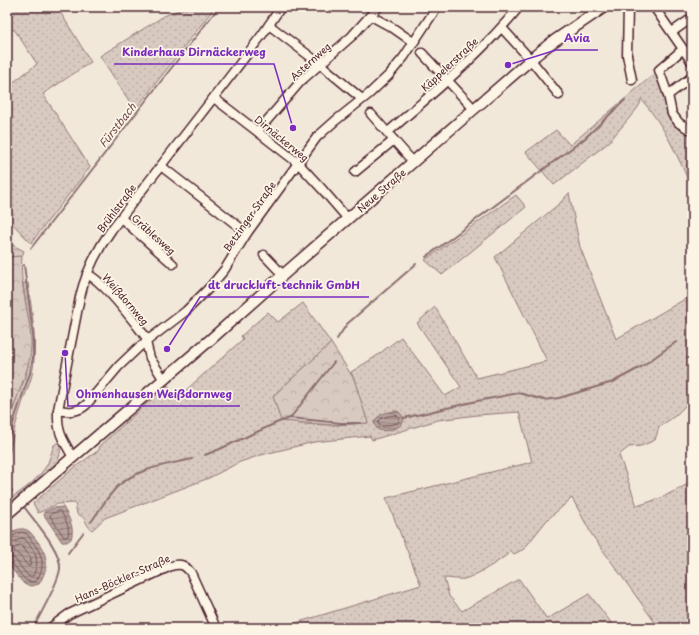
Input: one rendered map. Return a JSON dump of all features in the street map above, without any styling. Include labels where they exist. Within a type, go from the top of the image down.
[{"type":"main road","name":"Neue Straße","points":[[7,514],[164,380],[531,60],[552,43],[604,7]]},
{"type":"street","name":"Brühlstraße","points":[[73,457],[58,427],[58,410],[80,297],[87,274],[100,246],[269,26],[281,7]]},
{"type":"street","name":"Asternweg","points":[[258,131],[301,81],[349,40],[378,7]]},
{"type":"street","name":"Betzinger Straße","points":[[58,410],[70,411],[82,409],[119,366],[202,296],[224,268],[247,233],[318,137],[389,75],[404,57],[437,7]]},
{"type":"street","name":"Käppelerstraße","points":[[388,132],[447,81],[502,28],[520,7]]},
{"type":"street","points":[[628,7],[627,55],[632,80]]},
{"type":"street","points":[[654,7],[692,62]]},
{"type":"street","points":[[371,16],[393,28],[413,42]]},
{"type":"street","points":[[672,32],[692,18]]},
{"type":"street","points":[[269,26],[320,64],[362,99]]},
{"type":"street","points":[[502,28],[531,60],[559,95]]},
{"type":"street","points":[[683,49],[659,70],[668,95],[672,114],[679,123],[689,129]]},
{"type":"street","points":[[422,53],[474,109]]},
{"type":"street","points":[[668,95],[692,76]]},
{"type":"street","name":"Dirnäckerweg","points":[[214,98],[298,163],[348,219]]},
{"type":"street","points":[[371,114],[413,162]]},
{"type":"street","points":[[355,172],[394,140]]},
{"type":"street","points":[[161,166],[247,233]]},
{"type":"street","name":"Gräblesweg","points":[[121,218],[173,264]]},
{"type":"street","points":[[264,255],[283,275]]},
{"type":"street","name":"Weißdornweg","points":[[87,274],[102,285],[147,341],[150,358],[164,380]]},
{"type":"street","name":"Hans-Böckler-Straße","points":[[50,628],[69,614],[84,606],[171,566],[180,564],[187,568],[191,573],[216,628]]},
{"type":"green space","points":[[7,7],[57,7],[91,62],[43,94],[90,167],[31,243],[7,218],[7,81],[11,84],[37,64],[14,29],[7,35]]},
{"type":"green space","points":[[187,7],[215,7],[135,110],[100,56],[164,16]]},
{"type":"green space","points":[[659,70],[672,114],[692,133],[692,189],[664,130],[641,99],[636,110],[608,143],[554,185],[526,152],[556,130],[570,145]]},
{"type":"green space","points":[[569,193],[580,247],[616,339],[692,295],[692,418],[686,405],[675,416],[659,427],[655,440],[641,446],[629,447],[619,455],[637,506],[661,498],[692,482],[692,628],[659,628],[592,535],[572,498],[547,520],[524,549],[514,554],[511,551],[496,563],[469,578],[444,578],[449,596],[462,611],[519,579],[547,619],[589,594],[613,625],[609,628],[279,628],[421,585],[386,498],[532,462],[519,412],[438,420],[372,440],[370,436],[314,442],[261,455],[240,462],[209,478],[105,518],[92,530],[84,519],[77,514],[75,503],[58,504],[38,513],[33,503],[75,467],[99,450],[100,445],[168,385],[176,399],[243,339],[241,336],[268,312],[278,322],[303,303],[331,343],[273,396],[299,424],[333,425],[367,423],[351,372],[375,357],[401,337],[445,396],[461,387],[417,323],[435,307],[477,378],[547,361],[495,257],[560,203]]},
{"type":"green space","points":[[516,195],[526,207],[442,275],[425,260]]},
{"type":"green space","points":[[7,242],[24,251],[22,256],[7,257]]},
{"type":"green space","points":[[22,256],[21,266],[23,287],[30,328],[31,346],[25,374],[7,427],[7,257]]},
{"type":"green space","points":[[23,283],[28,283],[34,329],[34,363],[31,378],[15,428],[7,469],[7,427],[18,394],[26,376],[31,339]]},
{"type":"green space","points":[[331,343],[354,379],[368,423],[333,425],[281,421],[273,396]]},
{"type":"green space","points":[[57,443],[60,444],[59,457],[51,470],[7,508],[7,500],[19,493],[45,469],[54,445]]},
{"type":"water","points":[[397,411],[404,419],[403,423],[395,429],[384,431],[377,429],[374,422],[378,417]]},
{"type":"water","points":[[63,507],[72,527],[71,539],[67,542],[62,542],[44,515],[44,512],[53,508]]},
{"type":"water","points":[[25,529],[31,533],[43,549],[45,555],[46,566],[43,578],[39,584],[32,586],[24,584],[7,563],[7,536],[13,531]]},
{"type":"waterway","name":"Fürstbach","points":[[31,248],[215,12]]},
{"type":"waterway","points":[[426,257],[584,139],[625,100]]},
{"type":"waterway","points":[[337,339],[347,324],[416,264]]},
{"type":"waterway","name":"Fürstbach","points":[[7,448],[13,423],[30,373],[33,358],[33,334],[24,265]]},
{"type":"waterway","points":[[404,418],[519,393],[544,400],[559,398],[613,382],[641,367],[676,342]]},
{"type":"waterway","points":[[291,417],[334,362]]},
{"type":"waterway","points":[[205,455],[290,418],[341,423],[361,423]]},
{"type":"waterway","points":[[91,522],[117,487],[134,475],[162,465],[192,459]]},
{"type":"waterway","name":"Fürstbach","points":[[7,484],[12,491]]},
{"type":"waterway","name":"Fürstbach","points":[[25,508],[52,545],[57,554],[60,569],[53,590],[33,628]]},
{"type":"waterway","points":[[68,553],[83,533]]},
{"type":"place","name":"Avia","points":[[508,65]]},
{"type":"place","name":"Kinderhaus Dirnäckerweg","points":[[293,128]]},
{"type":"place","name":"dt druckluft-technik GmbH","points":[[167,349]]},
{"type":"place","name":"Ohmenhausen Weißdornweg","points":[[65,353]]}]
